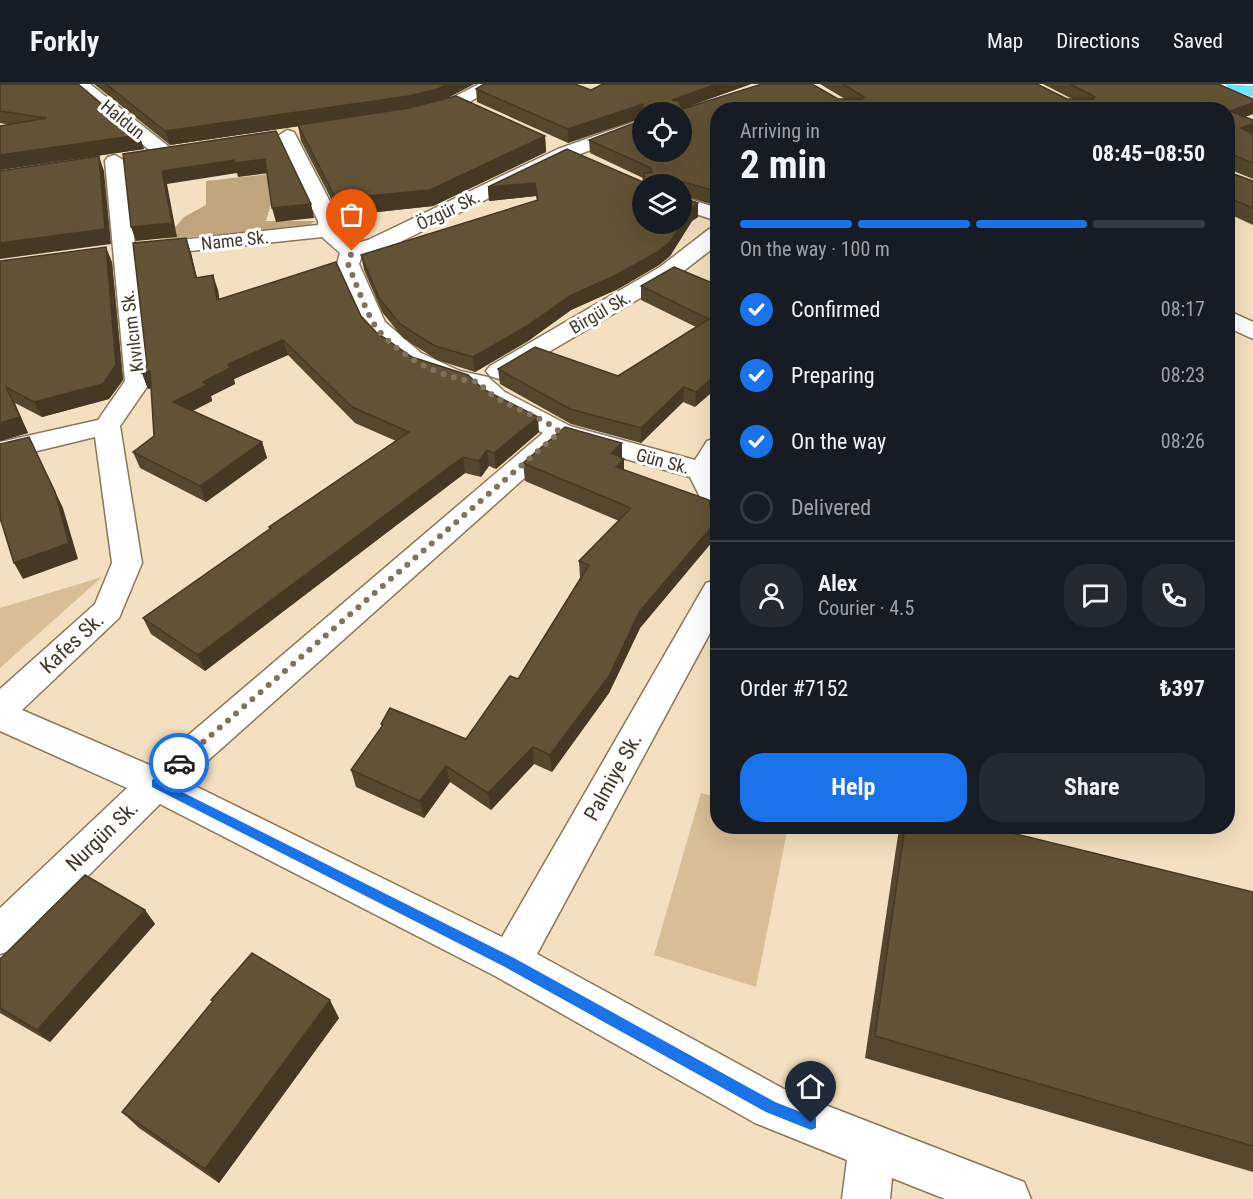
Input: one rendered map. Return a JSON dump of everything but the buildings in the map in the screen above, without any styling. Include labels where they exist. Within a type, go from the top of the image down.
[{"type":"highway","points":[[1234,84],[1253,92]]},
{"type":"street","name":"Haldun","points":[[79,84],[166,154]]},
{"type":"street","points":[[400,119],[446,108],[492,84]]},
{"type":"street","points":[[458,102],[479,112]]},
{"type":"street","name":"Özgür Sk.","points":[[352,251],[376,245],[565,153],[632,129]]},
{"type":"street","points":[[287,136],[329,221],[327,230],[352,251]]},
{"type":"street","points":[[544,143],[585,163]]},
{"type":"street","points":[[166,154],[188,150]]},
{"type":"street","name":"Kıvılcım Sk.","points":[[107,426],[138,381],[111,253],[104,163],[166,154]]},
{"type":"street","points":[[692,206],[710,212]]},
{"type":"street","name":"Name Sk.","points":[[111,253],[327,230]]},
{"type":"street","name":"Birgül Sk.","points":[[479,382],[668,272],[710,239]]},
{"type":"street","name":"Gün Sk.","points":[[352,251],[348,264],[377,330],[409,358],[459,381],[479,382],[487,392],[546,420],[560,432],[702,471]]},
{"type":"street","points":[[1235,322],[1253,332]]},
{"type":"street","points":[[0,451],[107,426]]},
{"type":"street","name":"Kafes Sk.","points":[[0,710],[108,610],[127,563],[107,426]]},
{"type":"street","name":"Nurgün Sk.","points":[[0,935],[156,784],[560,432]]},
{"type":"street","points":[[710,458],[702,471],[710,489]]},
{"type":"street","name":"Palmiye Sk.","points":[[510,962],[710,604]]},
{"type":"street","points":[[0,716],[156,784],[510,962],[771,1107],[1007,1199]]},
{"type":"street","points":[[866,1199],[872,1146]]},
{"type":"shaded area","points":[[287,172],[304,199],[271,204],[266,221],[316,221],[304,228],[165,239],[184,217],[206,205],[206,181]]},
{"type":"shaded area","points":[[102,577],[0,668],[0,608]]},
{"type":"shaded area","points":[[701,793],[710,795],[710,834],[787,834],[756,987],[654,955]]},
{"type":"way so far","points":[[179,763],[560,432],[546,420],[487,392],[479,382],[459,381],[409,358],[377,330],[348,264],[352,251]]},
{"type":"route","points":[[179,763],[156,784],[510,962],[771,1107],[811,1123]]}]
